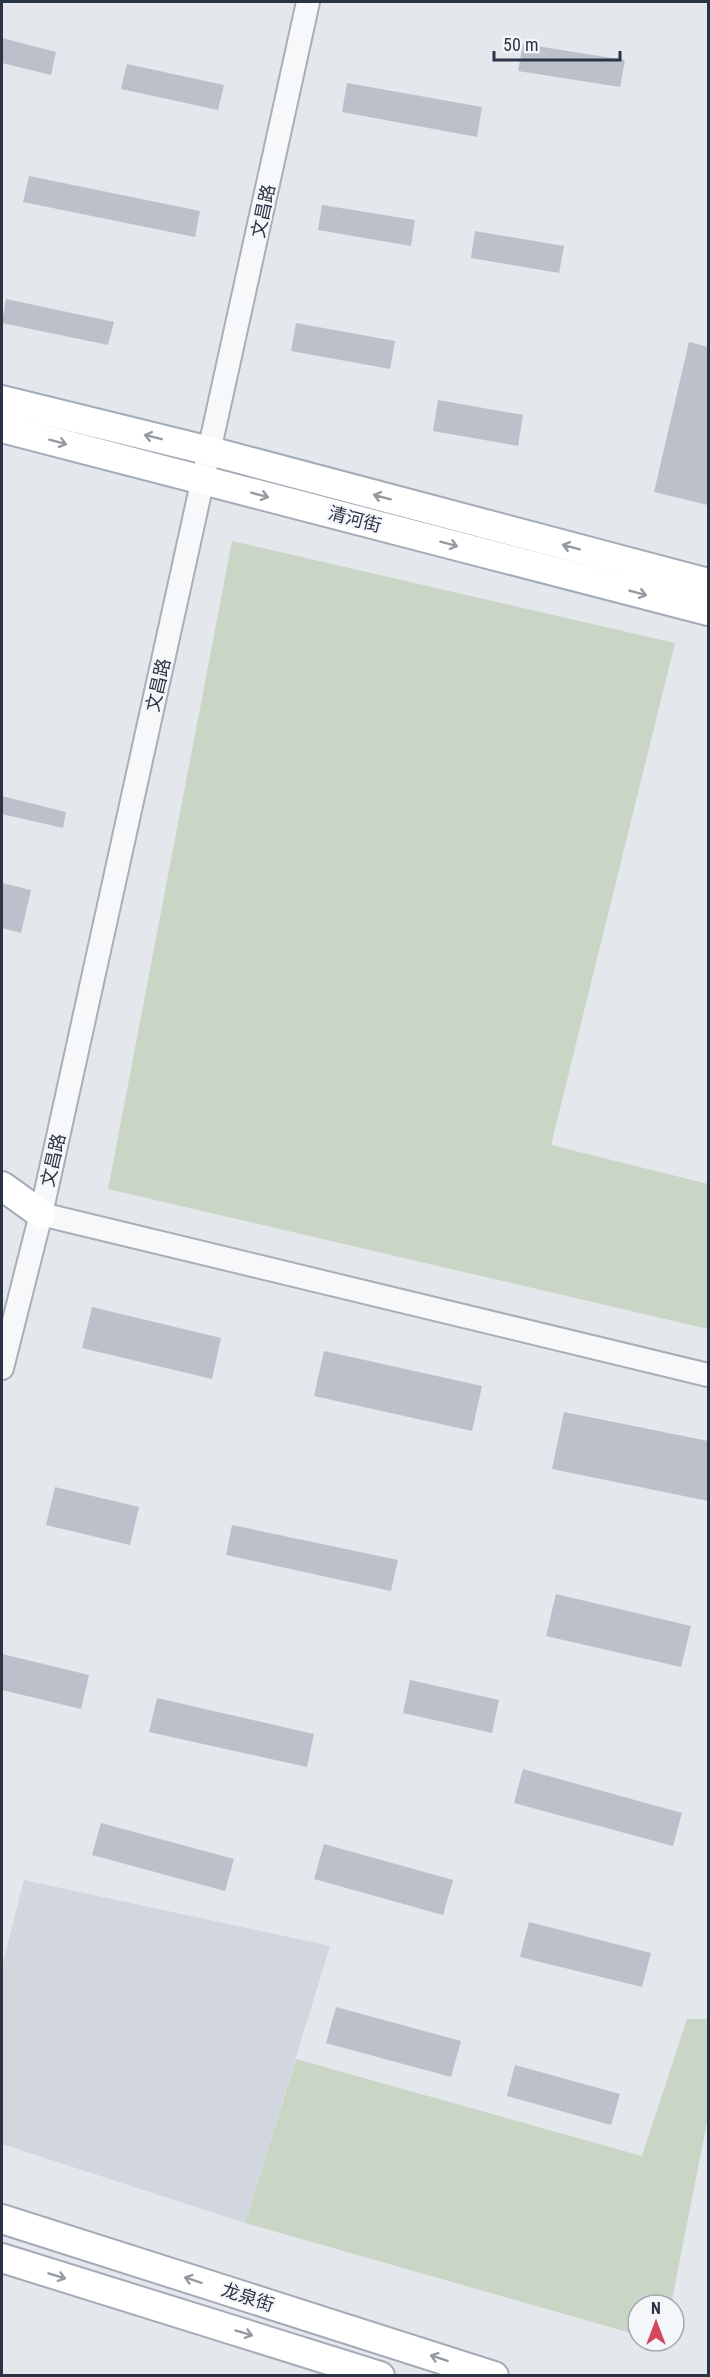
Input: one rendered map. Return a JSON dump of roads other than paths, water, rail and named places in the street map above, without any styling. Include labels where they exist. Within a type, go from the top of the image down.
[{"type":"main road","name":"清河街","points":[[2,400],[210,451],[708,583]]},
{"type":"main road","name":"清河街","points":[[2,428],[708,611]]},
{"type":"main road","points":[[2,1186],[41,1214]]},
{"type":"main road","points":[[2,1206],[41,1214]]},
{"type":"main road","name":"龙泉街","points":[[2,2219],[494,2376]]},
{"type":"main road","name":"龙泉街","points":[[2,2259],[380,2376]]},
{"type":"street","name":"文昌路","points":[[2,1368],[41,1214],[308,2]]},
{"type":"street","points":[[41,1214],[708,1375]]}]
